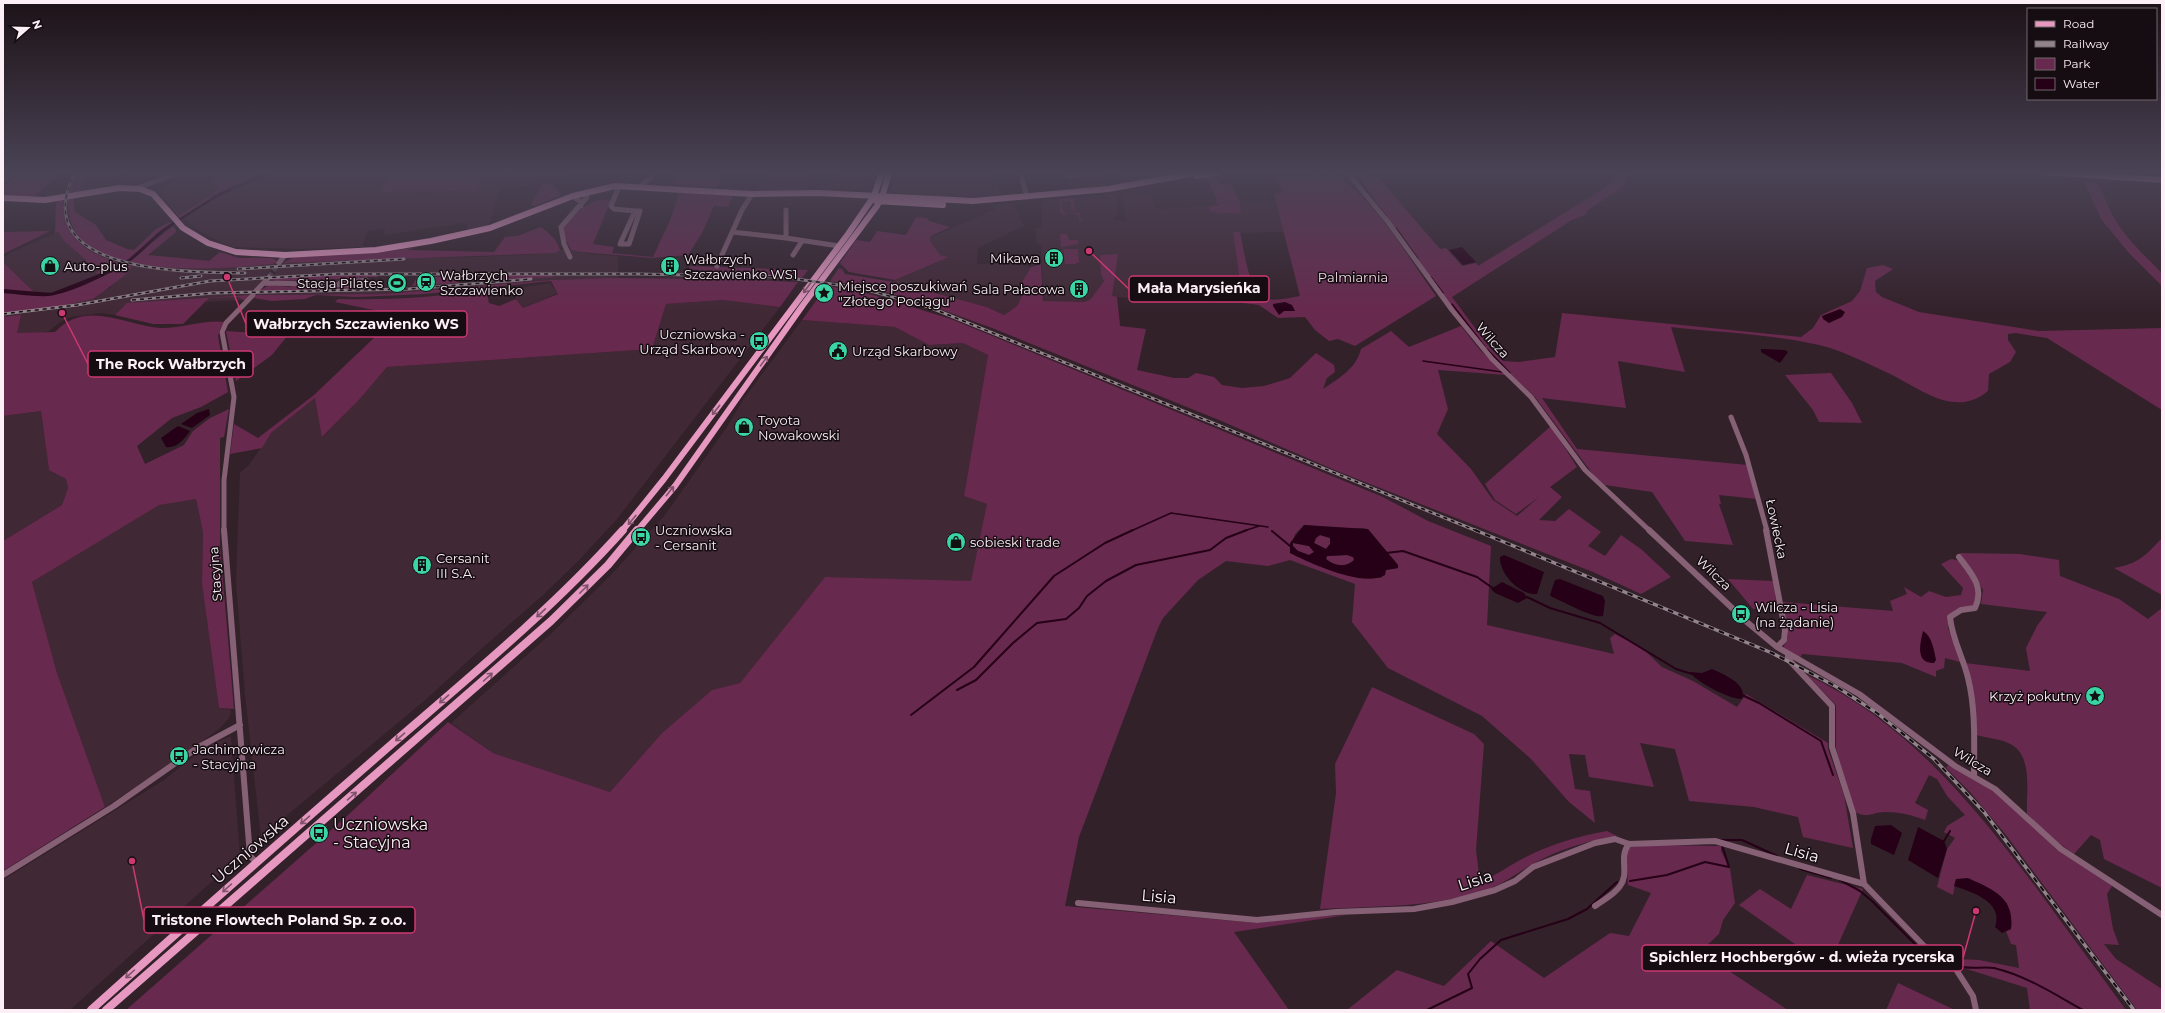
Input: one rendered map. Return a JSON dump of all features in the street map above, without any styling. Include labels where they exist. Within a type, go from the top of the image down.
[{"type":"main road","points":[[174,219],[198,238],[224,249],[249,253],[285,255],[376,250],[418,244],[490,228],[513,219]]},
{"type":"main road","points":[[839,246],[858,219]]},
{"type":"main road","points":[[106,1010],[551,621],[608,564],[641,528],[675,486],[802,305],[867,219]]},
{"type":"main road","name":"Uczniowska","points":[[91,1010],[256,862],[517,635],[598,557],[632,520],[839,246]]},
{"type":"main road","points":[[768,338],[776,340],[777,342]]},
{"type":"main road","points":[[698,433],[702,438],[711,435]]},
{"type":"main road","points":[[256,862],[266,871]]},
{"type":"street","points":[[566,219],[560,231],[560,239],[570,257]]},
{"type":"street","points":[[717,266],[739,219]]},
{"type":"street","points":[[786,219],[786,238]]},
{"type":"street","name":"Wilcza","points":[[1386,219],[1452,310],[1492,359],[1531,397],[1593,478],[1777,648],[1867,699],[1955,766],[1974,776],[2005,798],[2061,849],[2162,915]]},
{"type":"street","points":[[630,222],[637,222],[634,233],[629,244],[620,244],[630,222]]},
{"type":"street","points":[[732,232],[839,246]]},
{"type":"street","points":[[626,233],[634,233]]},
{"type":"street","points":[[793,255],[802,241]]},
{"type":"street","points":[[279,263],[285,255]]},
{"type":"street","name":"Stacyjna","points":[[256,862],[250,856],[224,526],[224,480],[234,397],[222,332],[226,323],[269,277]]},
{"type":"street","points":[[264,283],[340,283]]},
{"type":"street","name":"Łowiecka","points":[[1731,417],[1746,455],[1766,528],[1785,630],[1784,640],[1777,648]]},
{"type":"street","points":[[1959,557],[1980,589],[1980,599],[1975,608],[1961,610],[1950,617],[1950,629],[1968,677],[1974,751],[1974,776]]},
{"type":"street","points":[[1788,654],[1790,661],[1832,706],[1832,747],[1852,813],[1864,884]]},
{"type":"street","points":[[3,875],[128,798],[199,745],[240,725]]},
{"type":"street","name":"Lisia","points":[[1078,903],[1257,920],[1336,912],[1414,909],[1452,902],[1495,890],[1515,881],[1533,867],[1595,843],[1615,840],[1629,844],[1715,841],[1864,884],[1924,946],[1937,955],[1950,960],[1973,996],[1976,1010]]},
{"type":"street","points":[[1595,906],[1602,899],[1611,896],[1622,884],[1624,880],[1622,855],[1624,849],[1629,844]]},
{"type":"shaded area","points":[[184,219],[491,219],[489,225],[467,231],[468,226],[464,223],[384,235],[385,229],[368,231],[362,247],[298,249],[235,247],[226,245],[199,231]]},
{"type":"shaded area","points":[[972,219],[1020,219],[1024,226],[978,248],[977,264],[1009,263],[1031,267],[1022,282],[1026,288],[1017,306],[1004,315],[987,307],[894,282],[895,280],[949,257],[940,255],[930,242],[931,237]]},
{"type":"shaded area","points":[[1041,219],[1115,219],[1126,221],[1126,219],[1281,219],[1284,232],[1233,233],[1243,303],[1148,300],[1117,297],[1120,325],[1044,320],[1041,246],[1037,243],[1035,229],[1041,227]]},
{"type":"shaded area","name":"Auto-plus","points":[[58,232],[65,242],[86,260],[84,261],[100,270],[95,273],[99,274],[55,292],[35,293],[3,262],[3,258],[10,253]]},
{"type":"shaded area","points":[[560,250],[618,256],[618,278],[551,280],[385,294],[256,295],[260,291],[267,290],[437,287],[497,281],[498,280],[495,280],[501,275],[366,274],[272,277],[283,263],[414,257],[478,257],[556,253]]},
{"type":"shaded area","points":[[148,255],[212,261],[255,257],[273,258],[276,263],[246,300],[126,305],[115,315],[101,313],[71,317],[60,322],[49,331],[10,339],[3,323],[3,306],[111,288],[110,285],[129,267]]},
{"type":"shaded area","points":[[550,283],[558,293],[523,308],[515,297],[518,295],[518,290],[525,287]]},
{"type":"shaded area","points":[[723,300],[780,307],[617,519],[580,559],[543,595],[424,701],[261,837],[245,695],[236,582],[240,473],[249,465],[271,433],[315,398],[323,437],[358,401],[387,367],[652,349],[666,304]]},
{"type":"shaded area","points":[[802,320],[895,327],[929,345],[963,343],[988,355],[964,496],[988,504],[971,582],[825,577],[740,683],[712,690],[662,733],[610,792],[493,753],[451,723],[555,630],[612,574],[665,515],[727,427],[743,400]]},
{"type":"shaded area","points":[[41,411],[49,469],[66,479],[68,488],[62,505],[3,541],[3,416]]},
{"type":"shaded area","points":[[196,499],[203,532],[202,584],[219,708],[231,710],[231,712],[229,718],[219,729],[163,770],[105,807],[57,673],[32,582],[159,504]]},
{"type":"shaded area","points":[[231,736],[240,856],[70,1010],[3,1010],[3,880],[164,780],[207,746]]},
{"type":"green space","points":[[55,219],[66,219],[73,235],[87,249],[121,264],[99,274],[95,273],[100,270],[84,261],[86,260],[65,242],[58,232],[55,233]]},
{"type":"green space","points":[[71,219],[87,219],[96,225],[106,240],[127,249],[134,250],[156,229],[169,222],[171,223],[124,262],[111,258],[90,248],[76,234]]},
{"type":"green space","points":[[571,219],[603,219],[593,244],[614,247],[612,253],[653,257],[670,219],[708,219],[702,233],[688,255],[652,258],[571,250],[563,235],[564,226]]},
{"type":"green space","points":[[915,219],[928,219],[929,221],[950,227],[931,236],[930,241],[940,255],[949,257],[895,280],[849,272],[840,263],[856,240],[870,242],[877,231],[906,235]]},
{"type":"green space","name":"Palmiarnia","points":[[1280,219],[1381,219],[1436,296],[1355,346],[1338,339],[1329,341],[1315,330],[1305,317],[1278,318],[1259,305],[1243,303],[1233,232],[1240,232],[1251,280],[1260,296],[1266,299],[1274,300],[1300,296]]},
{"type":"green space","points":[[1387,219],[1414,219],[1440,249],[1446,248],[1462,266],[1476,263],[1478,266],[1554,219],[1574,219],[1452,297],[1490,348],[1503,361],[1519,362],[1555,357],[1562,313],[1801,337],[1813,328],[1821,315],[1852,301],[1860,291],[1867,268],[1883,265],[1893,269],[1875,281],[1876,292],[1882,297],[1919,312],[2039,331],[2162,328],[2162,410],[2047,338],[2015,333],[2008,334],[2008,340],[2016,352],[2010,362],[1989,374],[1988,391],[1975,399],[1963,402],[1950,402],[1925,393],[1888,373],[1840,351],[1819,345],[1758,335],[1671,327],[1685,372],[1618,361],[1626,408],[1542,398],[1577,449],[1748,465],[1757,499],[1719,495],[1721,504],[1719,504],[1733,545],[1685,541],[1652,492],[1605,485],[1595,477],[1535,397],[1494,358],[1447,300]]},
{"type":"green space","points":[[2101,219],[2115,219],[2135,245],[2162,273],[2162,286],[2129,253]]},
{"type":"green space","points":[[173,226],[176,232],[148,255],[209,261],[220,252],[239,258],[272,258],[277,261],[276,263],[271,264],[217,268],[180,268],[144,266],[126,263]]},
{"type":"green space","points":[[541,227],[550,234],[557,243],[560,250],[556,253],[282,263],[295,257],[391,251],[416,247],[407,250],[494,252],[505,237],[517,236]]},
{"type":"green space","points":[[50,231],[3,254],[3,232]]},
{"type":"green space","points":[[1060,234],[1067,234],[1069,240],[1078,240],[1078,244],[1061,247]]},
{"type":"green space","points":[[1063,249],[1078,249],[1079,262],[1075,264],[1065,264]]},
{"type":"green space","points":[[1118,254],[1112,296],[1117,297],[1120,326],[1146,329],[1137,370],[1174,378],[1188,378],[1196,373],[1214,377],[1222,385],[1242,388],[1264,386],[1290,378],[1316,353],[1334,365],[1335,372],[1327,378],[1323,389],[1351,368],[1359,356],[1361,349],[1391,331],[1409,347],[1461,326],[1480,350],[1506,375],[1438,370],[1448,409],[1437,434],[1471,469],[1493,500],[1517,516],[1539,497],[1516,514],[1495,500],[1485,484],[1551,426],[1577,467],[1550,487],[1562,497],[1539,520],[1555,521],[1569,509],[1601,532],[1588,546],[1605,556],[1621,535],[1641,549],[1671,577],[1641,594],[1593,572],[1337,471],[1219,420],[992,328],[915,300],[866,287],[830,281],[839,268],[842,269],[845,274],[894,282],[987,307],[1004,315],[1017,306],[1026,288],[1022,282],[1031,267],[1041,264],[1043,301],[1085,302],[1091,299],[1104,281],[1101,274],[1100,255]]},
{"type":"green space","points":[[3,262],[35,293],[3,289]]},
{"type":"green space","points":[[124,265],[132,266],[124,276],[93,299],[61,306],[3,313],[3,293],[42,296],[54,295]]},
{"type":"green space","points":[[690,266],[808,270],[802,278],[731,274],[689,269]]},
{"type":"green space","points":[[379,274],[377,277],[362,277],[339,282],[339,279],[271,280],[272,277]]},
{"type":"green space","points":[[500,275],[554,275],[553,277],[495,280]]},
{"type":"green space","points":[[417,277],[462,277],[459,283],[412,286]]},
{"type":"green space","points":[[610,278],[728,279],[798,282],[780,307],[723,300],[666,304],[652,349],[387,367],[358,401],[322,437],[315,398],[271,433],[262,448],[230,454],[234,424],[258,438],[314,395],[398,315],[335,302],[338,299],[412,298],[486,289],[489,303],[499,306],[516,299],[523,308],[558,294],[551,281],[425,294],[357,297],[316,295],[305,299],[272,301],[254,298],[256,295],[385,294],[551,280]]},
{"type":"green space","points":[[292,284],[306,287],[353,287],[368,289],[259,291],[269,285],[291,287]]},
{"type":"green space","points":[[827,286],[863,292],[951,319],[1383,497],[1428,521],[1491,546],[1487,625],[1614,654],[1610,638],[1615,634],[1642,648],[1662,667],[1693,681],[1737,707],[1746,694],[1828,743],[1828,749],[1844,795],[1853,848],[1803,837],[1798,817],[1754,807],[1689,801],[1675,749],[1640,743],[1654,787],[1589,777],[1585,755],[1569,754],[1575,789],[1590,791],[1595,823],[1569,802],[1531,759],[1482,716],[1388,668],[1352,622],[1355,584],[1290,560],[1268,566],[1226,561],[1198,580],[1163,618],[1158,628],[1079,837],[1065,906],[1258,923],[1304,917],[1347,915],[1234,932],[1289,1010],[126,1010],[347,816],[448,722],[493,753],[610,792],[662,733],[712,690],[740,683],[825,577],[971,581],[987,504],[964,496],[988,355],[963,343],[929,345],[895,327],[802,320]],"holes":[[[1304,525],[1347,529],[1364,528],[1395,561],[1398,568],[1386,570],[1381,578],[1369,578],[1334,571],[1290,553],[1295,534]]]},
{"type":"green space","points":[[251,295],[246,301],[238,297],[209,298],[183,324],[153,324],[115,315],[127,303]]},
{"type":"green space","points":[[21,315],[17,333],[55,332],[67,322],[79,317],[92,315],[106,316],[160,328],[217,321],[224,322],[218,336],[228,392],[201,407],[172,418],[137,446],[145,464],[184,445],[193,431],[210,418],[229,409],[224,437],[220,438],[220,546],[234,709],[219,708],[202,584],[203,532],[196,499],[159,505],[32,582],[57,673],[105,807],[3,871],[3,541],[62,505],[68,488],[66,479],[49,470],[41,411],[3,416],[3,317]]},
{"type":"green space","points":[[226,331],[288,335],[272,355],[236,381]]},
{"type":"green space","points":[[1831,373],[1852,403],[1862,423],[1819,422],[1813,410],[1785,375]]},
{"type":"green space","points":[[1320,535],[1330,538],[1330,544],[1326,549],[1314,543],[1316,538]]},
{"type":"green space","points":[[2162,538],[2162,595],[2114,568],[2129,564],[2141,558]]},
{"type":"green space","points":[[1293,543],[1309,546],[1314,552],[1309,555],[1298,551],[1293,546]]},
{"type":"green space","points":[[1960,553],[2020,554],[2059,560],[2060,576],[2119,599],[2148,619],[2162,608],[2162,888],[2104,859],[2100,840],[2091,835],[2074,854],[2049,836],[2027,814],[2026,767],[2019,751],[2004,741],[1976,735],[1965,663],[2030,671],[2026,648],[2037,626],[2047,612],[1981,604],[1983,590]]},
{"type":"green space","points":[[1347,555],[1353,557],[1354,560],[1351,563],[1344,565],[1336,565],[1326,559],[1327,556]]},
{"type":"green space","points":[[1951,559],[1961,561],[1968,572],[1975,588],[1975,600],[1973,606],[1949,615],[1948,628],[1960,662],[1945,658],[1944,668],[1936,671],[1936,677],[1902,663],[1802,654],[1800,658],[1783,648],[1788,637],[1783,602],[1893,611],[1890,601],[1907,594],[1904,587],[1921,597],[1929,591],[1946,597],[1961,595],[1963,588],[1941,564]]},
{"type":"green space","points":[[1728,579],[1773,581],[1777,606],[1753,609]]},
{"type":"green space","points":[[1807,675],[1842,694],[1875,716],[1934,766],[1961,794],[2035,886],[2126,1010],[2030,1010],[2027,988],[1954,965],[1958,964],[1957,959],[1979,960],[2019,968],[2016,945],[2011,944],[2006,931],[2011,929],[2007,903],[1956,879],[1953,895],[1937,887],[1947,849],[1955,838],[1944,832],[1947,826],[1965,815],[1947,796],[1937,779],[1929,775],[1915,803],[1928,810],[1925,820],[1911,815],[1896,813],[1881,812],[1864,815],[1855,812],[1840,767],[1836,747],[1836,705]]},
{"type":"green space","points":[[1372,687],[1474,734],[1484,744],[1476,850],[1480,882],[1526,857],[1555,844],[1586,835],[1607,831],[1617,836],[1583,843],[1561,851],[1526,868],[1496,886],[1470,895],[1428,903],[1320,909],[1336,793],[1335,764]]},
{"type":"green space","points":[[1948,765],[1994,791],[2059,850],[2112,886],[2107,894],[2113,929],[2119,945],[2104,944],[2116,959],[2162,989],[2162,1010],[2137,1010],[2006,835],[1971,793],[1946,768]]},
{"type":"green space","points":[[1651,845],[1721,846],[1721,851],[1730,869],[1735,903],[1723,920],[1719,934],[1706,946],[1717,963],[1788,1010],[1347,1010],[1397,970],[1444,986],[1491,941],[1544,978],[1610,933],[1629,936],[1651,893],[1628,885],[1626,851],[1631,847]]},
{"type":"green space","points":[[1807,875],[1863,889],[1828,967],[1739,905],[1760,889],[1791,909]]},
{"type":"green space","points":[[1898,983],[1955,1010],[1886,1010]]},
{"type":"water","points":[[178,219],[181,219],[157,237],[132,260],[80,287],[48,296],[3,293],[3,289],[51,293],[107,271],[129,259],[160,231]]},
{"type":"water","points":[[1462,247],[1476,262],[1463,265],[1449,250]]},
{"type":"water","points":[[1285,302],[1292,305],[1295,311],[1284,311],[1279,315],[1273,304]]},
{"type":"water","points":[[1840,309],[1845,312],[1842,317],[1829,323],[1823,319],[1822,316]]},
{"type":"water","points":[[1761,349],[1785,350],[1788,352],[1780,363],[1761,352]]},
{"type":"water","points":[[209,409],[210,415],[192,428],[181,424],[197,413]]},
{"type":"water","points":[[178,426],[190,431],[177,445],[166,447],[161,438]]},
{"type":"water","points":[[1304,525],[1368,529],[1398,565],[1398,568],[1386,570],[1385,575],[1375,578],[1364,578],[1337,573],[1290,553],[1290,543]],"holes":[[[1320,535],[1330,538],[1330,544],[1326,549],[1314,543],[1316,538]],[[1293,543],[1309,546],[1314,552],[1309,555],[1298,551],[1293,546]],[[1347,555],[1353,557],[1354,560],[1351,563],[1344,565],[1336,565],[1326,559],[1327,556]]]},
{"type":"water","points":[[1504,555],[1544,572],[1537,594],[1523,591],[1511,582],[1503,570],[1501,563],[1500,557]]},
{"type":"water","points":[[1560,579],[1603,596],[1605,601],[1603,616],[1592,615],[1552,597],[1550,595],[1555,580]]},
{"type":"water","points":[[1502,582],[1524,593],[1527,598],[1518,603],[1495,593],[1491,589]]},
{"type":"water","points":[[1923,631],[1929,636],[1932,644],[1936,660],[1934,663],[1924,660],[1921,656],[1920,647]]},
{"type":"water","points":[[1712,669],[1738,684],[1743,694],[1742,699],[1730,697],[1714,690],[1699,681],[1690,672],[1702,673]]},
{"type":"water","points":[[1891,825],[1902,833],[1894,855],[1871,844],[1875,826]]},
{"type":"water","points":[[1918,827],[1944,841],[1947,849],[1938,878],[1908,860]]},
{"type":"water","points":[[1968,878],[1985,886],[2000,896],[2009,909],[2011,929],[2002,933],[1995,927],[1997,918],[1995,910],[1990,904],[1969,891],[1954,886],[1956,879]]},
{"type":"waterway","points":[[1396,228],[1418,259]]},
{"type":"waterway","points":[[1431,277],[1443,293]]},
{"type":"waterway","points":[[1452,304],[1485,347]]},
{"type":"waterway","points":[[1487,349],[1510,373]]},
{"type":"waterway","points":[[1423,361],[1502,372]]},
{"type":"waterway","points":[[1131,531],[1171,513],[1268,527]]},
{"type":"waterway","points":[[1247,530],[1259,526]]},
{"type":"waterway","points":[[911,715],[974,667],[1054,576],[1105,543],[1133,530]]},
{"type":"waterway","points":[[957,690],[976,680],[1013,643],[1037,623],[1066,619],[1079,608],[1087,596],[1106,581],[1136,565],[1210,550],[1226,538],[1247,530]]},
{"type":"waterway","points":[[1272,531],[1290,546]]},
{"type":"waterway","points":[[1386,553],[1403,551],[1477,577],[1494,589]]},
{"type":"waterway","points":[[1527,597],[1550,608],[1600,623],[1676,669],[1692,674]]},
{"type":"waterway","points":[[1742,695],[1759,703],[1821,741],[1833,775]]},
{"type":"waterway","points":[[1944,841],[1950,831]]},
{"type":"waterway","points":[[1721,840],[1742,840],[1777,856]]},
{"type":"waterway","points":[[1630,881],[1667,875],[1705,862],[1729,867],[1722,845]]},
{"type":"waterway","points":[[1800,869],[1831,878]]},
{"type":"waterway","points":[[1840,880],[1860,891],[1925,954],[1935,958]]},
{"type":"waterway","points":[[1427,1010],[1472,988],[1468,974],[1480,959],[1501,940],[1568,919],[1587,909],[1617,882]]},
{"type":"waterway","points":[[1958,966],[1967,968],[1985,967],[2006,971],[2040,986],[2083,1010]]},
{"type":"tunnel","points":[[269,277],[279,263]]},
{"type":"railway","points":[[69,219],[72,231],[91,249],[119,260],[152,267],[187,271],[245,273]]},
{"type":"railway","points":[[238,269],[404,259]]},
{"type":"railway","points":[[3,314],[77,305],[210,281],[337,274],[639,274],[782,277],[860,288],[929,307],[1477,531]]},
{"type":"railway","points":[[181,278],[201,276]]},
{"type":"railway","points":[[132,300],[213,293],[409,289],[531,279]]},
{"type":"railway","points":[[1475,530],[1772,653],[1837,687],[1877,713],[1934,759],[1984,812],[2134,1010]]},
{"type":"place","name":"Mała Marysieńka","points":[[1089,251]]},
{"type":"place","name":"Mikawa","points":[[1054,258]]},
{"type":"place","name":"Auto-plus","points":[[50,266]]},
{"type":"place","name":"Wałbrzych Szczawienko WS1","points":[[670,266]]},
{"type":"place","name":"Wałbrzych Szczawienko WS","points":[[227,277]]},
{"type":"place","name":"Wałbrzych Szczawienko","points":[[426,282]]},
{"type":"place","name":"Stacja Pilates","points":[[397,283]]},
{"type":"place","name":"Sala Pałacowa","points":[[1079,289]]},
{"type":"place","name":"Miejsce poszukiwań \"Złotego Pociągu\"","points":[[824,293]]},
{"type":"place","name":"The Rock Wałbrzych","points":[[62,313]]},
{"type":"place","name":"Uczniowska - Urząd Skarbowy","points":[[759,341]]},
{"type":"place","name":"Urząd Skarbowy","points":[[838,351]]},
{"type":"place","name":"Toyota Nowakowski","points":[[744,427]]},
{"type":"place","name":"Uczniowska - Cersanit","points":[[641,537]]},
{"type":"place","name":"sobieski trade","points":[[956,542]]},
{"type":"place","name":"Cersanit III S.A.","points":[[422,565]]},
{"type":"place","name":"Wilcza - Lisia (na żądanie)","points":[[1741,614]]},
{"type":"place","name":"Krzyż pokutny","points":[[2095,696]]},
{"type":"place","name":"Jachimowicza - Stacyjna","points":[[179,756]]},
{"type":"place","name":"Uczniowska - Stacyjna","points":[[319,833]]},
{"type":"place","name":"Tristone Flowtech Poland Sp. z o.o.","points":[[132,861]]},
{"type":"place","name":"Spichlerz Hochbergów - d. wieża rycerska","points":[[1976,911]]}]
